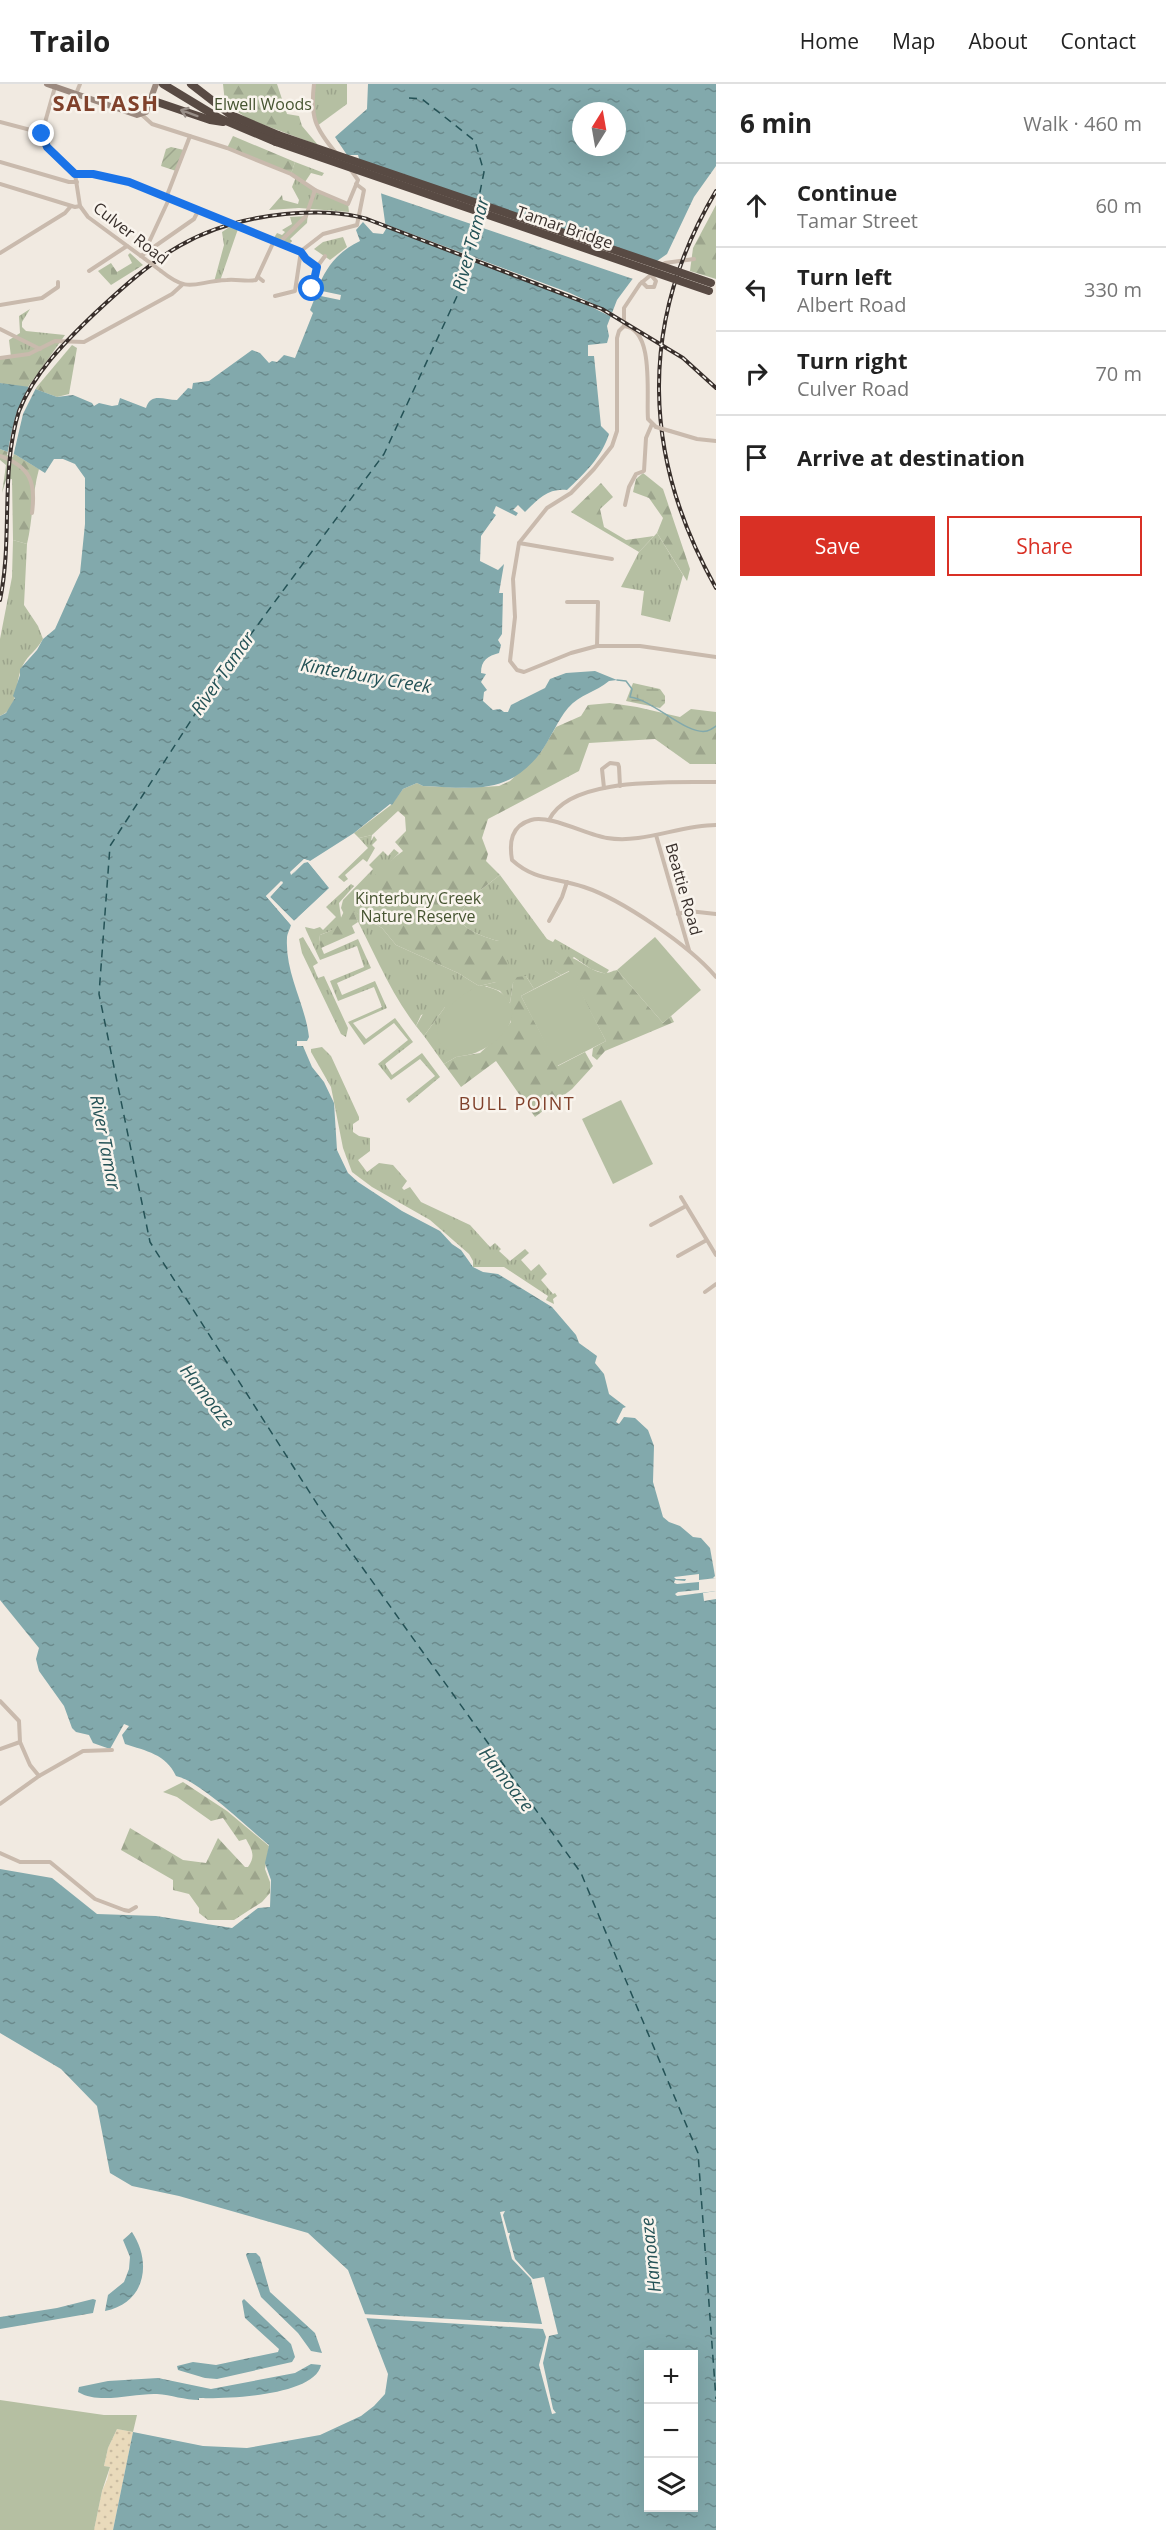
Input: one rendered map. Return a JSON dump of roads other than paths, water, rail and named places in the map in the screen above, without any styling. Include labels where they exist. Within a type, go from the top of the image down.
[{"type":"highway","points":[[163,84],[228,122]]},
{"type":"highway","points":[[191,84],[231,115],[277,138]]},
{"type":"highway","points":[[151,100],[210,120],[228,122],[277,138]]},
{"type":"highway","name":"Tamar Bridge","points":[[277,138],[713,288]]},
{"type":"street","points":[[47,84],[129,113],[141,114],[146,112],[155,86]]},
{"type":"street","points":[[76,94],[80,84]]},
{"type":"street","points":[[141,114],[152,124],[249,156],[291,174],[315,190],[348,204],[358,180],[317,126],[313,115],[314,84]]},
{"type":"street","points":[[55,87],[42,134],[47,147],[75,174],[88,173],[117,179],[167,198],[301,253],[317,267]]},
{"type":"street","points":[[0,122],[42,134]]},
{"type":"street","points":[[143,256],[189,136]]},
{"type":"street","points":[[0,162],[69,182],[77,182]]},
{"type":"street","name":"Culver Road","points":[[75,174],[80,206],[96,224],[182,285]]},
{"type":"street","points":[[0,184],[71,206],[80,206]]},
{"type":"street","points":[[275,296],[295,291],[301,253],[323,234],[354,227],[358,222],[364,190],[356,184]]},
{"type":"street","points":[[279,243],[306,216],[315,190]]},
{"type":"street","points":[[0,253],[56,219],[71,206]]},
{"type":"street","points":[[143,256],[194,219],[198,211]]},
{"type":"street","points":[[0,358],[25,355],[55,341],[84,342],[172,294],[182,285],[189,286],[225,280],[252,281],[258,277],[274,241]]},
{"type":"street","points":[[88,271],[127,246]]},
{"type":"street","points":[[296,285],[312,289],[317,267],[325,256]]},
{"type":"street","points":[[624,326],[624,308],[642,282],[666,263],[694,259]]},
{"type":"street","points":[[642,282],[654,287],[656,281],[651,274]]},
{"type":"street","points":[[258,277],[263,281]]},
{"type":"street","points":[[0,305],[42,298],[58,287],[58,282]]},
{"type":"street","points":[[716,441],[697,439],[670,431],[654,425],[648,419],[646,356],[637,331],[624,326],[618,331],[617,431],[612,446],[571,493],[547,508],[519,543],[513,579],[515,617],[510,654],[513,666],[524,672],[571,653],[597,646],[640,646],[716,657]]},
{"type":"street","points":[[0,329],[40,349]]},
{"type":"street","points":[[625,505],[629,487],[636,474],[644,471],[646,438],[654,425]]},
{"type":"street","points":[[0,456],[21,467],[31,481],[34,491],[32,513]]},
{"type":"street","points":[[519,543],[612,559]]},
{"type":"street","points":[[567,602],[598,602],[597,646]]},
{"type":"street","points":[[604,788],[602,769],[610,763],[618,764],[620,786]]},
{"type":"street","points":[[549,820],[561,804],[588,791],[620,786],[716,782]]},
{"type":"street","points":[[716,825],[688,827],[630,839],[605,838],[549,820],[530,820],[513,832],[510,842],[512,860],[531,874],[585,887],[614,902],[652,924],[689,950],[716,976]]},
{"type":"street","name":"Beattie Road","points":[[656,835],[689,950]]},
{"type":"street","points":[[549,921],[567,882]]},
{"type":"street","points":[[678,915],[689,911],[716,914]]},
{"type":"street","points":[[681,1197],[705,1241],[716,1255]]},
{"type":"street","points":[[651,1225],[686,1206]]},
{"type":"street","points":[[678,1256],[705,1241]]},
{"type":"street","points":[[705,1292],[716,1284]]},
{"type":"street","points":[[0,1701],[19,1721],[20,1742],[30,1765],[39,1776]]},
{"type":"street","points":[[0,1749],[20,1742]]},
{"type":"street","points":[[0,1804],[39,1776],[83,1751],[112,1750]]},
{"type":"street","points":[[0,1853],[20,1862],[50,1862],[95,1899],[124,1911],[136,1907]]},
{"type":"water","points":[[368,84],[716,84],[716,166],[694,197],[667,254],[634,277],[617,300],[607,326],[609,336],[607,343],[588,345],[588,356],[594,356],[601,426],[609,434],[602,450],[567,490],[549,493],[525,512],[518,505],[513,510],[518,513],[516,516],[496,506],[493,513],[496,515],[481,536],[480,561],[498,570],[504,564],[499,593],[503,593],[502,634],[498,640],[501,645],[499,653],[488,657],[482,665],[481,673],[486,674],[481,682],[487,690],[484,692],[483,701],[493,710],[500,709],[508,712],[511,705],[545,688],[550,679],[566,673],[595,671],[617,680],[609,681],[573,703],[561,718],[541,752],[516,776],[502,783],[473,788],[423,786],[417,783],[403,789],[392,805],[390,804],[354,833],[310,861],[304,859],[293,874],[304,862],[308,862],[330,888],[294,921],[270,897],[282,883],[281,881],[266,896],[291,925],[287,935],[289,964],[309,1037],[307,1041],[297,1041],[297,1046],[303,1046],[312,1067],[324,1082],[334,1103],[337,1150],[348,1173],[402,1211],[440,1231],[461,1250],[473,1267],[483,1272],[498,1274],[552,1307],[576,1335],[579,1343],[597,1356],[595,1363],[604,1374],[609,1394],[626,1407],[623,1408],[616,1422],[619,1424],[624,1417],[635,1418],[648,1430],[654,1446],[653,1482],[663,1517],[680,1526],[693,1537],[701,1538],[710,1548],[716,1591],[703,1593],[704,1601],[716,1599],[716,2530],[113,2530],[133,2432],[203,2446],[247,2448],[320,2435],[361,2416],[374,2406],[385,2394],[388,2374],[348,2270],[308,2233],[179,2196],[132,2186],[110,2173],[97,2106],[61,2069],[0,2033],[0,1869],[52,1878],[97,1914],[156,1916],[232,1928],[258,1908],[270,1907],[271,1880],[265,1863],[269,1845],[198,1786],[176,1776],[161,1758],[148,1751],[125,1744],[122,1735],[129,1726],[124,1724],[110,1749],[93,1743],[89,1735],[76,1732],[72,1728],[64,1706],[39,1671],[36,1659],[39,1648],[0,1600],[0,716],[6,713],[15,698],[13,696],[20,669],[37,650],[43,639],[55,629],[80,573],[85,524],[85,478],[75,464],[63,459],[54,459],[45,473],[16,455],[0,449],[0,383],[30,387],[57,397],[73,395],[94,406],[99,403],[118,405],[120,398],[146,408],[148,403],[155,398],[177,400],[188,388],[192,389],[193,383],[209,381],[252,350],[260,353],[269,363],[277,362],[284,355],[295,358],[313,313],[310,310],[316,295],[340,300],[341,295],[317,290],[329,267],[340,255],[360,241],[356,230],[363,222],[373,233],[383,234],[386,229],[379,179],[360,162],[358,155],[347,155],[335,137],[367,109]]},
{"type":"water","points":[[132,2232],[142,2256],[141,2280],[129,2300],[119,2307],[105,2311],[108,2295],[124,2282],[129,2269],[130,2257],[123,2240]]},
{"type":"water","points":[[247,2253],[256,2253],[260,2257],[270,2292],[315,2333],[322,2353],[311,2351],[298,2333],[261,2297]]},
{"type":"water","points":[[244,2299],[291,2344],[295,2357],[292,2362],[217,2379],[178,2370],[177,2366],[193,2362],[216,2365],[278,2352],[279,2349],[245,2318],[242,2301]]},
{"type":"water","points":[[96,2300],[93,2313],[0,2329],[0,2317],[57,2308]]},
{"type":"water","points":[[311,2364],[321,2365],[315,2375],[303,2383],[268,2394],[199,2398],[199,2400],[157,2394],[96,2398],[78,2392],[79,2387],[108,2381],[158,2378],[211,2389],[295,2373]]},
{"type":"waterway","name":"Kinterbury Creek","points":[[617,680],[626,681],[632,689],[630,697],[649,704],[690,728],[707,731],[716,726]]},
{"type":"railway","points":[[716,191],[691,240],[673,290],[662,340],[659,390],[663,439],[674,489],[692,539],[716,588]]},
{"type":"railway","points":[[0,600],[6,553],[10,458],[13,434],[25,397],[41,371],[71,336],[137,276],[158,259],[180,246],[202,234],[227,225],[285,214],[306,213],[337,213],[367,219],[602,309],[683,358],[716,388]]},
{"type":"district","name":"SALTASH","points":[[106,102]]},
{"type":"district","name":"BULL POINT","points":[[517,1103]]},
{"type":"park label","name":"Elwell Woods","points":[[263,104]]},
{"type":"park label","name":"Kinterbury Creek Nature Reserve","points":[[418,907]]},
{"type":"water label","name":"River Tamar","points":[[470,244]]},
{"type":"water label","name":"River Tamar","points":[[222,673]]},
{"type":"water label","name":"River Tamar","points":[[106,1142]]},
{"type":"water label","name":"Hamoaze","points":[[208,1396]]},
{"type":"water label","name":"Hamoaze","points":[[507,1779]]},
{"type":"water label","name":"Hamoaze","points":[[650,2255]]}]
